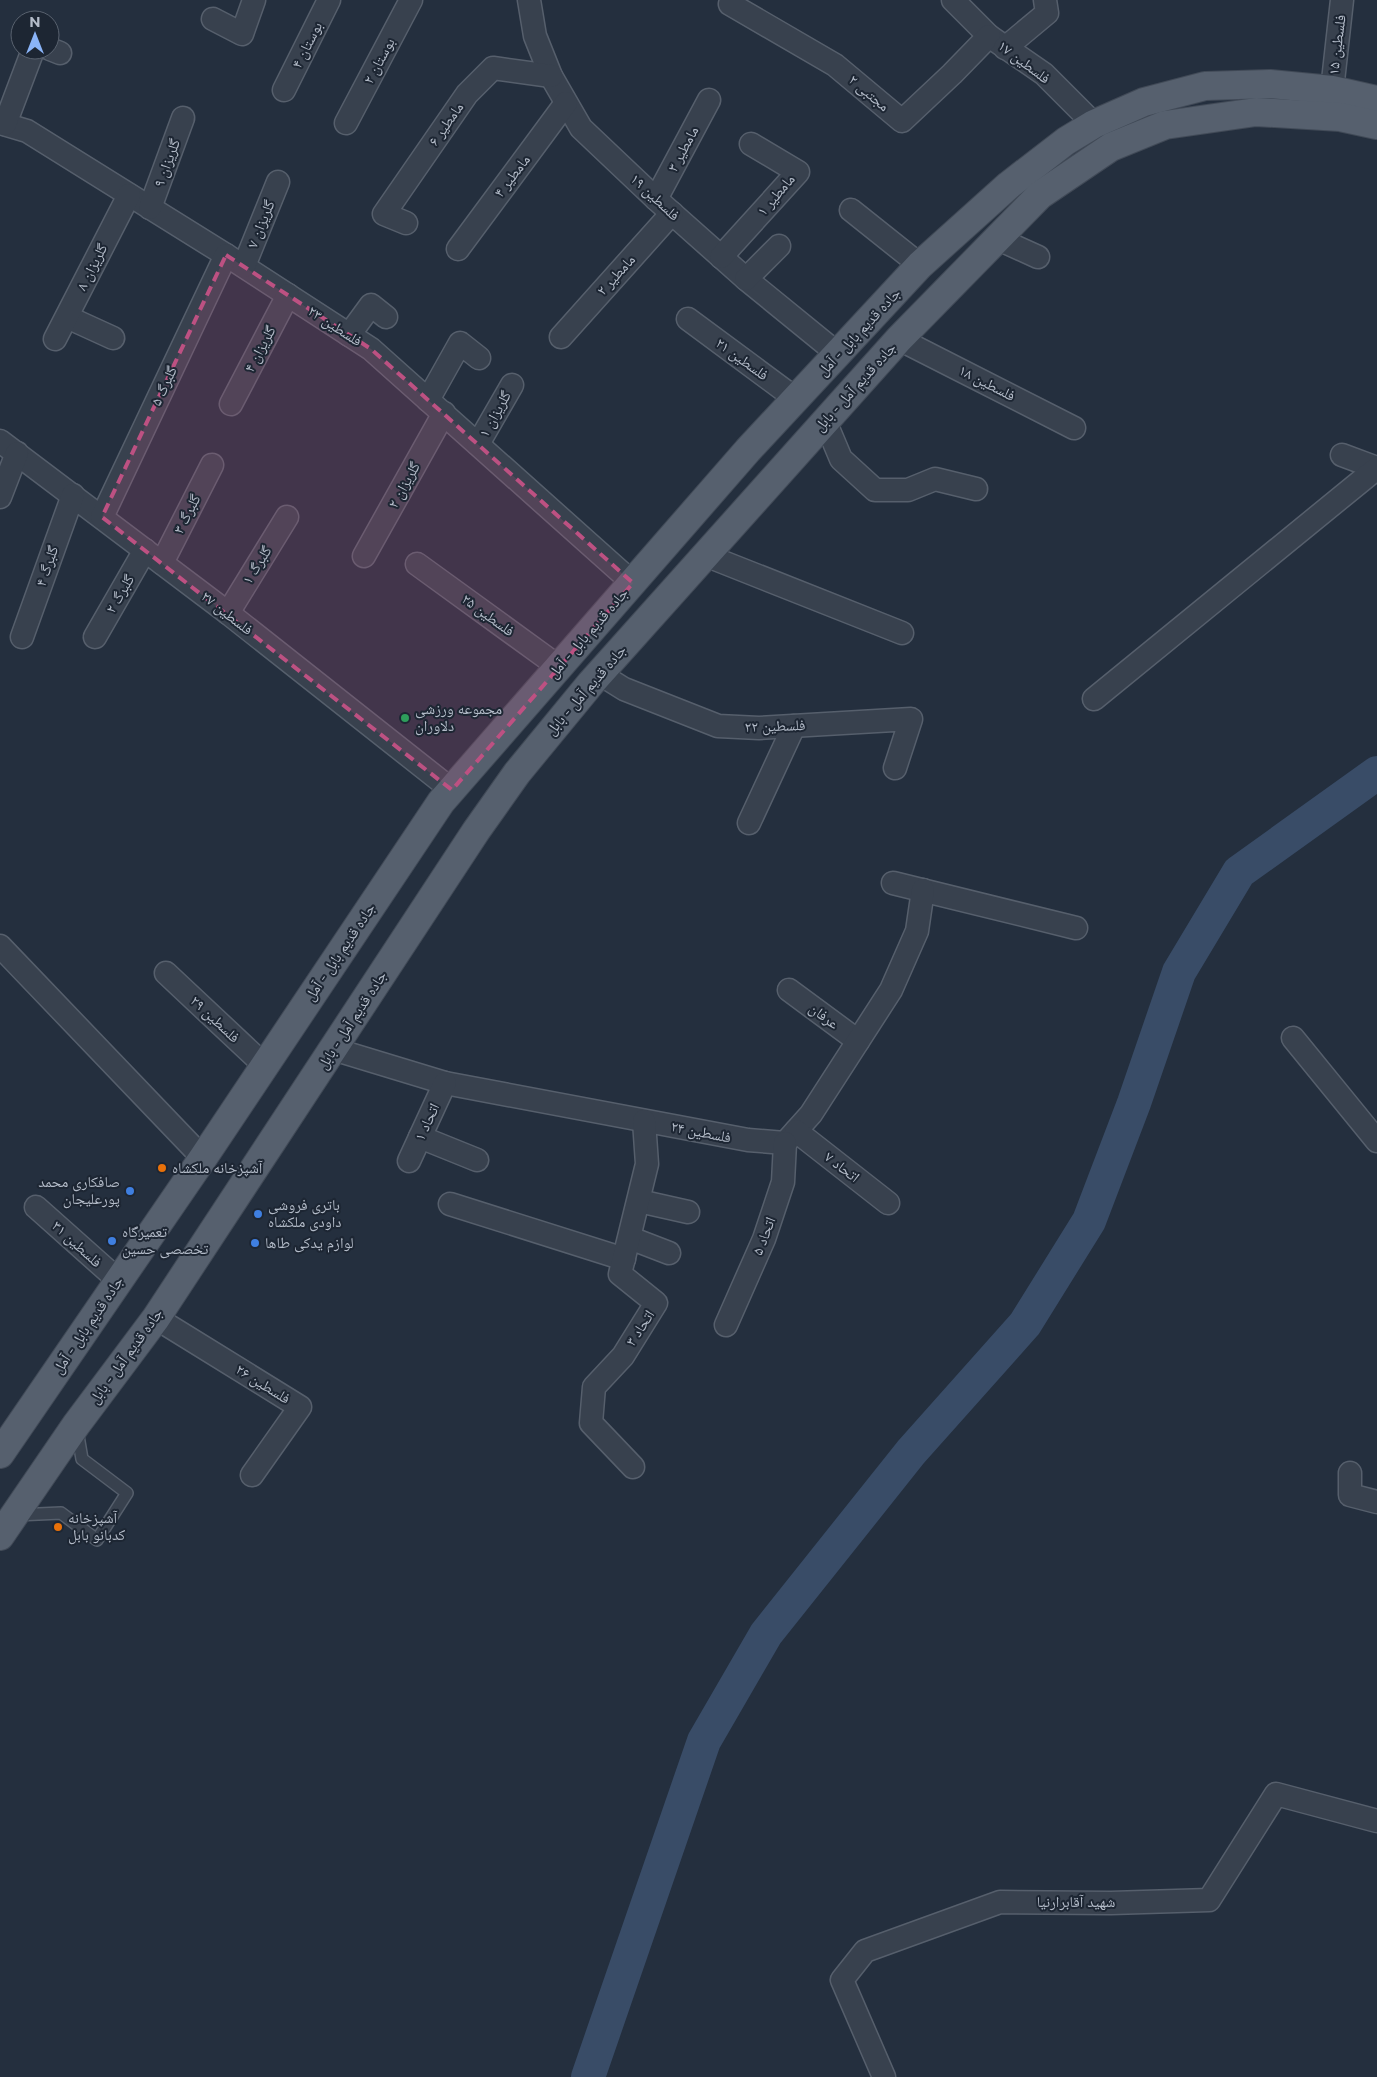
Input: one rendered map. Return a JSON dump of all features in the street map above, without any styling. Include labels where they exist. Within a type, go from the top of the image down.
[{"type":"main road","name":"جاده قدیم بابل - آمل","points":[[0,1454],[203,1158],[441,802],[748,450],[920,265],[1009,185],[1066,141],[1094,124],[1144,102],[1205,86],[1270,84],[1332,90],[1377,100]]},
{"type":"main road","name":"جاده قدیم آمل - بابل","points":[[7,1526],[76,1425],[156,1318],[517,773],[600,674],[899,338],[996,238],[1040,195],[1111,147],[1165,125],[1256,112],[1340,117],[1377,125]]},
{"type":"street","points":[[213,19],[242,34],[254,0]]},
{"type":"street","name":"بوستان ۴","points":[[284,90],[330,0]]},
{"type":"street","name":"بوستان ۲","points":[[346,123],[411,0]]},
{"type":"street","name":"فلسطین ۱۹","points":[[529,0],[534,36],[551,76],[581,128],[664,206],[746,279],[838,354]]},
{"type":"street","name":"فلسطین ۱۷","points":[[953,0],[997,42],[1044,74],[1094,124]]},
{"type":"street","points":[[997,42],[1047,13],[1044,0]]},
{"type":"street","name":"فلسطین ۱۵","points":[[1332,90],[1342,0]]},
{"type":"street","name":"مجتبی ۲","points":[[730,4],[835,65],[902,120],[952,74],[997,42]]},
{"type":"street","points":[[3,123],[29,60]]},
{"type":"street","name":"مامطیر ۶","points":[[406,223],[384,214],[467,94],[493,68],[551,76]]},
{"type":"street","name":"مامطیر ۳","points":[[664,206],[709,100]]},
{"type":"street","name":"مامطیر ۴","points":[[458,249],[566,103]]},
{"type":"street","name":"گلریزان ۹","points":[[150,208],[183,118]]},
{"type":"street","name":"فلسطین ۲۳","points":[[3,123],[27,131],[235,260],[372,350],[633,582]]},
{"type":"street","name":"مامطیر ۱","points":[[721,257],[798,172],[751,144]]},
{"type":"street","name":"گلریزان ۷","points":[[235,260],[278,182]]},
{"type":"street","name":"گلریزان ۸","points":[[55,340],[129,195]]},
{"type":"street","name":"مامطیر ۲","points":[[561,337],[664,206]]},
{"type":"street","points":[[851,210],[920,265]]},
{"type":"street","points":[[996,238],[1038,257]]},
{"type":"street","points":[[746,279],[779,246]]},
{"type":"street","name":"گلبرگ ۵","points":[[102,517],[235,260]]},
{"type":"street","name":"گلریزان ۴","points":[[231,404],[288,295]]},
{"type":"street","points":[[349,335],[371,305],[386,317]]},
{"type":"street","points":[[67,317],[113,338]]},
{"type":"street","name":"فلسطین ۲۱","points":[[688,319],[796,399]]},
{"type":"street","name":"فلسطین ۱۸","points":[[899,338],[1074,428]]},
{"type":"street","name":"گلریزان ۲","points":[[364,556],[436,406],[460,343],[479,358]]},
{"type":"street","name":"گلریزان ۱","points":[[478,444],[512,385]]},
{"type":"street","points":[[825,421],[841,459],[875,490],[908,490],[935,480],[976,489]]},
{"type":"street","points":[[0,498],[9,447]]},
{"type":"street","name":"فلسطین ۲۷","points":[[9,447],[228,613],[452,790]]},
{"type":"street","points":[[1342,455],[1377,468]]},
{"type":"street","name":"گلبرگ ۳","points":[[153,556],[212,465]]},
{"type":"street","points":[[1094,699],[1377,468]]},
{"type":"street","name":"گلبرگ ۴","points":[[22,637],[73,494]]},
{"type":"street","name":"گلبرگ ۱","points":[[228,613],[287,517]]},
{"type":"street","points":[[705,555],[902,633]]},
{"type":"street","name":"گلبرگ ۲","points":[[95,637],[153,556]]},
{"type":"street","name":"فلسطین ۲۵","points":[[417,564],[559,667]]},
{"type":"street","name":"فلسطین ۲۲","points":[[600,674],[624,689],[718,726],[759,728],[911,720],[895,768]]},
{"type":"street","points":[[750,823],[794,726]]},
{"type":"street","points":[[893,883],[1076,928]]},
{"type":"street","points":[[790,1137],[811,1114],[891,990],[917,931],[923,890]]},
{"type":"street","points":[[0,946],[203,1158]]},
{"type":"street","name":"فلسطین ۲۹","points":[[166,973],[264,1065]]},
{"type":"street","name":"عرفان","points":[[789,990],[858,1042]]},
{"type":"street","points":[[1293,1038],[1377,1141]]},
{"type":"street","name":"فلسطین ۲۴","points":[[333,1049],[445,1083],[748,1140],[790,1137]]},
{"type":"street","name":"اتحاد ۱","points":[[409,1161],[445,1083]]},
{"type":"street","name":"اتحاد ۳","points":[[633,1467],[592,1423],[594,1387],[622,1356],[656,1303],[620,1274],[647,1164],[644,1121]]},
{"type":"street","points":[[420,1137],[477,1160]]},
{"type":"street","name":"اتحاد ۷","points":[[790,1137],[888,1203]]},
{"type":"street","name":"اتحاد ۵","points":[[726,1325],[764,1238],[783,1182],[790,1137]]},
{"type":"street","points":[[639,1201],[688,1212]]},
{"type":"street","points":[[450,1204],[624,1260]]},
{"type":"street","name":"فلسطین ۳۱","points":[[36,1207],[118,1280]]},
{"type":"street","points":[[630,1238],[669,1253]]},
{"type":"street","name":"فلسطين ٢۶","points":[[156,1318],[300,1407],[252,1475]]},
{"type":"street","points":[[1350,1473],[1350,1495],[1377,1502]]},
{"type":"street","name":"شهید آقابرارنیا","points":[[884,2077],[842,1980],[864,1951],[1000,1902],[1111,1903],[1209,1900],[1276,1794],[1377,1821]]},
{"type":"lane","points":[[7,1526],[61,1513],[97,1540],[128,1493],[82,1459],[76,1425]]},
{"type":"highlighted area","points":[[226,255],[371,349],[633,583],[452,790],[102,517]]},
{"type":"waterway","points":[[588,2077],[704,1741],[766,1634],[911,1452],[1025,1324],[1089,1221],[1134,1103],[1179,972],[1239,872],[1377,773]]},
{"type":"place","name":"مجموعه ورزشی دلاوران","points":[[405,718]]},
{"type":"place","name":"آشپزخانه ملکشاه","points":[[162,1168]]},
{"type":"place","name":"صافکاری محمد پورعلیجان","points":[[130,1191]]},
{"type":"place","name":"باتری فروشی داودی ملکشاه","points":[[258,1214]]},
{"type":"place","name":"تعمیرگاه تخصصی حسین","points":[[112,1241]]},
{"type":"place","name":"لوازم یدکی طاها","points":[[255,1243]]},
{"type":"place","name":"آشپزخانه کدبانو بابل","points":[[58,1527]]}]
